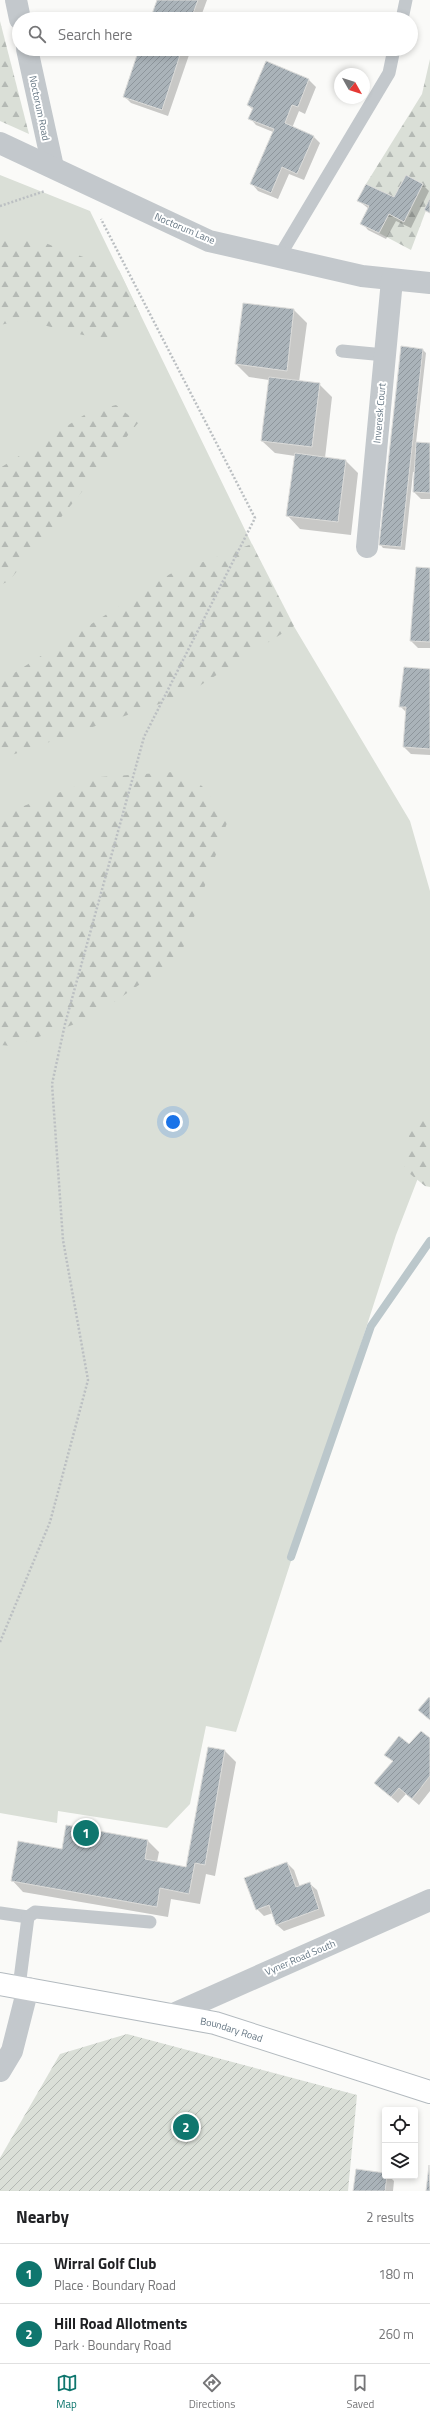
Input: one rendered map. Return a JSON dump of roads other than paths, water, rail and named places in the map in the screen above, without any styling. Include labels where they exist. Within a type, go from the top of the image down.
[{"type":"main road","name":"Boundary Road","points":[[15,1986],[215,2023],[430,2092]]},
{"type":"street","points":[[16,0],[19,12]]},
{"type":"street","name":"Noctorum Road","points":[[29,56],[53,167]]},
{"type":"street","name":"Noctorum Lane","points":[[0,143],[209,241],[362,276],[430,283]]},
{"type":"street","name":"Inveresk Court","points":[[367,547],[392,280]]},
{"type":"street","name":"Vyner Road South","points":[[171,2015],[430,1900]]},
{"type":"street","points":[[0,2071],[12,2051],[15,1986]]},
{"type":"lane","points":[[403,12],[406,0]]},
{"type":"lane","points":[[279,257],[389,73],[393,56]]},
{"type":"lane","points":[[342,351],[385,355]]},
{"type":"lane","points":[[0,1913],[28,1917],[35,1912],[150,1922]]},
{"type":"lane","points":[[15,1986],[28,1917]]},
{"type":"waterway","points":[[291,1557],[371,1326],[430,1241]]},
{"type":"place","name":"Wirral Golf Club","points":[[86,1833]]},
{"type":"place","name":"Hill Road Allotments","points":[[186,2127]]}]
